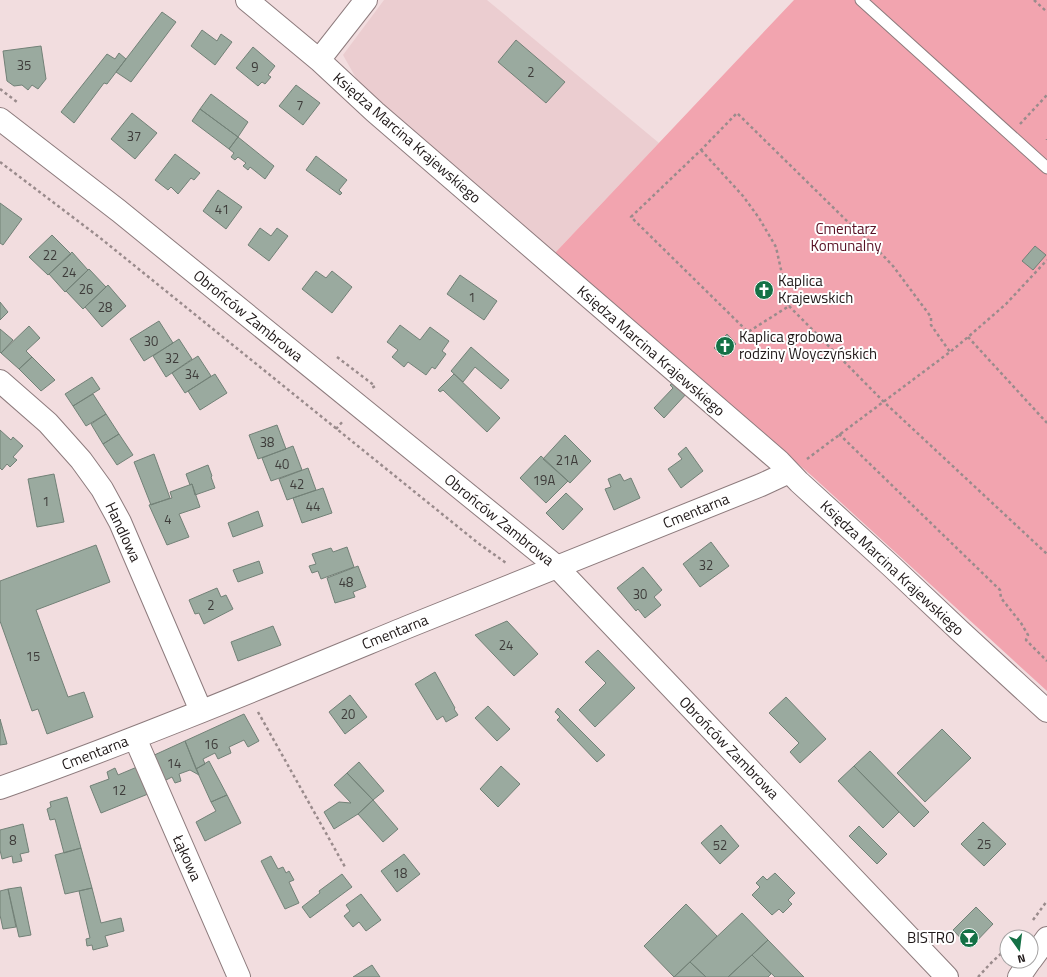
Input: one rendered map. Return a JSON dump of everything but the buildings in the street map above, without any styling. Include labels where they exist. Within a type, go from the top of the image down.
[{"type":"street","name":"Księdza Marcina Krajewskiego","points":[[248,0],[319,60],[375,112],[779,461],[789,472],[1047,711]]},
{"type":"street","points":[[319,60],[366,0]]},
{"type":"street","name":"Obrońców Zambrowa","points":[[0,119],[118,212],[556,566],[947,977]]},
{"type":"street","name":"Handlowa","points":[[0,381],[48,423],[81,460],[102,489],[120,522],[201,712]]},
{"type":"street","name":"Cmentarna","points":[[0,788],[69,764],[201,712],[556,566],[761,485],[789,472]]},
{"type":"street","name":"Łąkowa","points":[[135,738],[239,977]]},
{"type":"street","points":[[1039,949],[1047,938]]},
{"type":"lane","points":[[861,0],[1047,168]]},
{"type":"path","points":[[1034,0],[1047,12]]},
{"type":"path","points":[[1010,135],[1047,95]]},
{"type":"path","points":[[789,306],[748,332],[631,217],[701,150],[737,112],[849,224],[858,229],[893,266],[931,317],[931,325],[950,352]]},
{"type":"path","points":[[701,150],[743,196],[759,218],[776,248],[789,306],[884,402],[1047,554]]},
{"type":"path","points":[[0,162],[99,237],[478,542],[527,578]]},
{"type":"path","points":[[789,472],[968,338],[1006,304],[1047,260]]},
{"type":"path","points":[[968,338],[1047,423]]},
{"type":"path","points":[[839,434],[1000,590],[1001,598],[1021,623],[1028,635],[1026,640],[1047,660]]},
{"type":"path","points":[[246,693],[345,867]]},
{"type":"path","points":[[978,977],[999,955]]},
{"type":"shaded area","points":[[384,0],[487,0],[659,143],[554,254],[375,112],[343,55]]},
{"type":"green space","name":"Cmentarz Komunalny","points":[[794,0],[1047,0],[1047,691],[812,476],[554,254]]},
{"type":"place","name":"Kaplica Krajewskich","points":[[764,290]]},
{"type":"place","name":"Kaplica grobowa rodziny Woyczyńskich","points":[[725,346]]},
{"type":"place","name":"BISTRO","points":[[969,938]]}]
